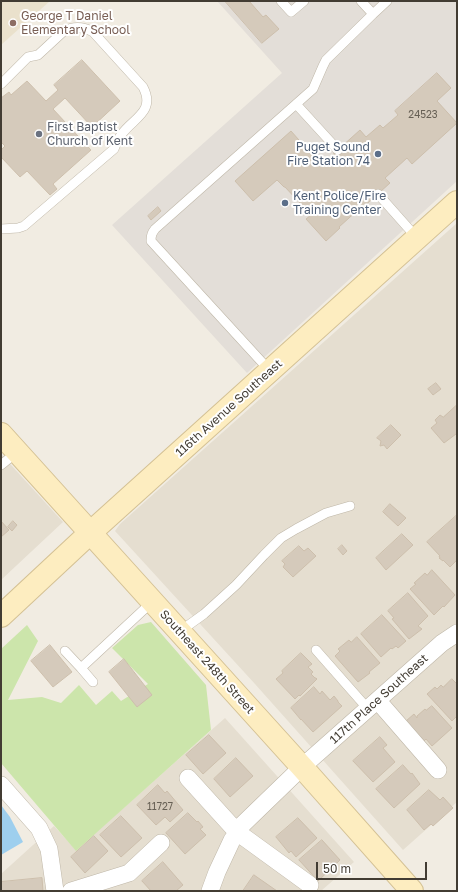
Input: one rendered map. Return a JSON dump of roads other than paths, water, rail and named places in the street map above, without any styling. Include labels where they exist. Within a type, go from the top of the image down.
[{"type":"street","name":"116th Avenue Southeast","points":[[1,616],[457,202]]},
{"type":"street","name":"Southeast 248th Street","points":[[1,434],[9,459],[90,534],[412,891]]},
{"type":"street","name":"117th Place Southeast","points":[[210,891],[232,840],[243,824],[302,768],[442,643],[457,633]]},
{"type":"street","points":[[373,705],[438,770]]},
{"type":"street","points":[[188,778],[237,832],[310,885]]},
{"type":"street","points":[[1,785],[39,828],[49,849],[55,891]]},
{"type":"street","points":[[71,891],[129,873],[162,843]]},
{"type":"lane","points":[[281,1],[291,12],[304,1]]},
{"type":"lane","points":[[361,1],[373,14]]},
{"type":"lane","points":[[270,371],[151,241],[152,233],[313,89],[326,60],[387,1]]},
{"type":"lane","points":[[1,84],[28,57],[38,55],[64,31],[77,27],[93,32],[143,87],[147,94],[147,104],[144,112],[121,135],[114,149],[24,226],[18,228],[1,229]]},
{"type":"lane","points":[[296,104],[338,150]]},
{"type":"lane","points":[[378,194],[417,238]]},
{"type":"lane","points":[[179,632],[204,614],[236,585],[281,538],[326,513],[350,506]]},
{"type":"lane","points":[[81,668],[152,602]]},
{"type":"lane","points":[[316,650],[373,705]]},
{"type":"lane","points":[[65,651],[94,682]]},
{"type":"water","points":[[1,805],[10,817],[23,842],[1,855]]},
{"type":"place","name":"George T Daniel Elementary School","points":[[13,23]]},
{"type":"place","name":"First Baptist Church of Kent","points":[[39,134]]},
{"type":"place","name":"Puget Sound Fire Station 74","points":[[378,154]]},
{"type":"place","name":"Kent Police/Fire Training Center","points":[[285,203]]}]
